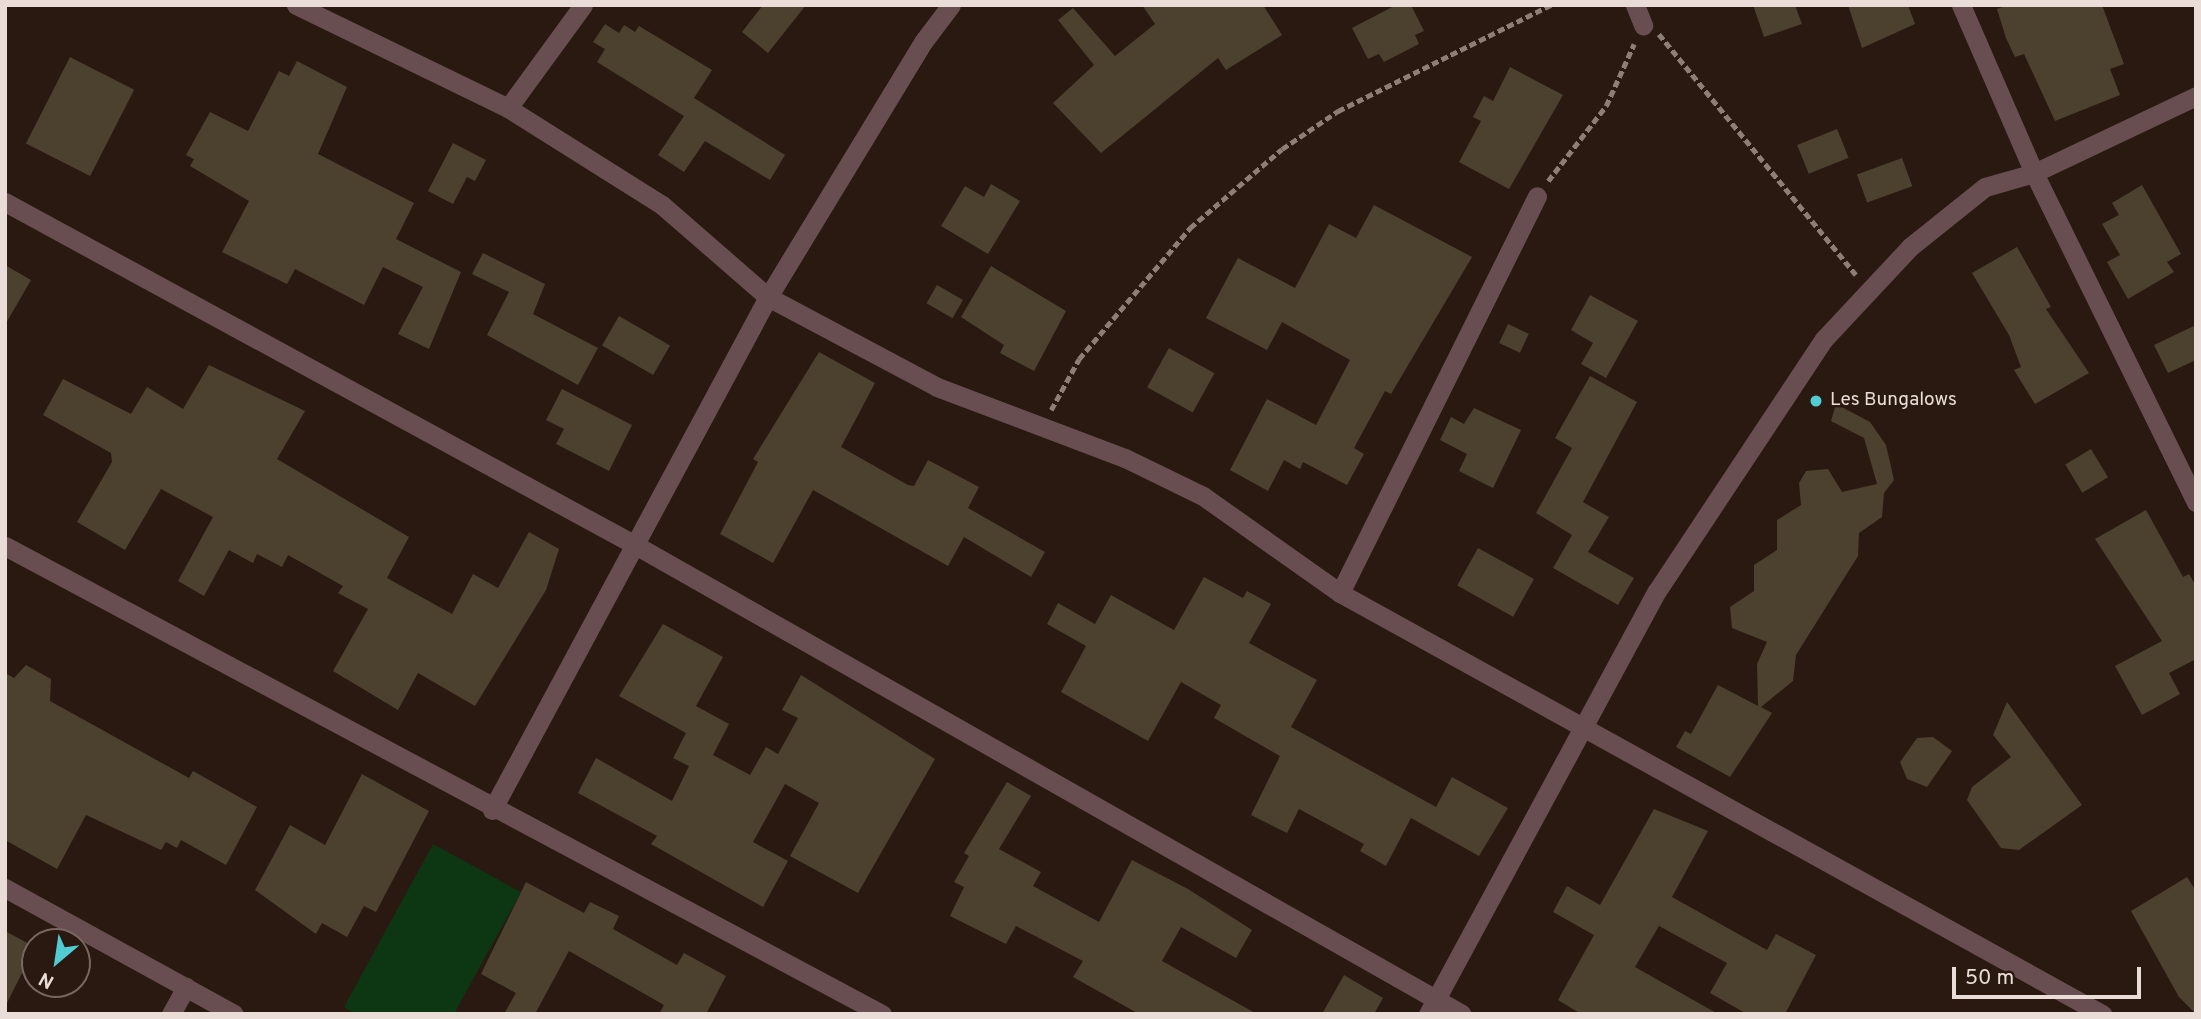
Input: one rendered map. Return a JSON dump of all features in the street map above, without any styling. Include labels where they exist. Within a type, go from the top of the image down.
[{"type":"street","points":[[296,5],[508,108],[662,205],[768,298],[937,387],[1040,429],[1125,458],[1203,496],[1340,593],[1578,727],[2102,1014]]},
{"type":"street","points":[[508,108],[583,5]]},
{"type":"street","points":[[492,810],[637,546],[768,298],[922,42],[951,5]]},
{"type":"street","points":[[1635,5],[1643,24]]},
{"type":"street","points":[[1961,5],[2034,173],[2196,502]]},
{"type":"street","points":[[1432,1006],[1578,727],[1657,591],[1816,350],[1944,216],[1985,187],[2034,173],[2196,96]]},
{"type":"street","points":[[1340,593],[1536,196]]},
{"type":"street","points":[[5,202],[637,546],[1432,1006],[1462,1014]]},
{"type":"street","points":[[5,546],[492,810],[882,1014]]},
{"type":"street","points":[[5,888],[234,1014]]},
{"type":"street","points":[[171,1014],[186,987]]},
{"type":"path","points":[[1040,429],[1079,359],[1190,228],[1282,149],[1338,111],[1551,5]]},
{"type":"path","points":[[1536,196],[1606,106],[1643,24],[1679,52],[1707,96],[1807,210],[1838,260],[1873,290]]},
{"type":"green space","points":[[433,844],[521,892],[454,1014],[355,1014],[344,1007]]},
{"type":"building","points":[[763,5],[806,5],[768,53],[742,32]]},
{"type":"building","points":[[1142,5],[1263,5],[1282,35],[1226,70],[1218,58],[1101,153],[1053,103],[1094,65],[1058,20],[1073,8],[1115,56],[1155,24]]},
{"type":"building","points":[[1396,5],[1411,5],[1424,31],[1415,35],[1419,44],[1384,62],[1379,54],[1368,59],[1352,28]]},
{"type":"building","points":[[1753,5],[1795,5],[1802,24],[1764,37]]},
{"type":"building","points":[[1848,5],[1908,5],[1915,24],[1862,48]]},
{"type":"building","points":[[2008,5],[2102,5],[2124,64],[2110,69],[2120,95],[2055,121],[2024,54],[2015,57],[2006,38],[1997,9]]},
{"type":"building","points":[[605,24],[619,33],[624,25],[635,32],[639,26],[712,70],[694,98],[785,155],[770,180],[705,141],[684,172],[658,155],[684,116],[597,62],[605,49],[593,42]]},
{"type":"building","points":[[70,57],[134,90],[90,176],[26,143]]},
{"type":"building","points":[[297,61],[347,87],[318,154],[414,203],[396,239],[461,272],[429,349],[398,334],[423,287],[383,267],[364,305],[295,269],[287,284],[222,252],[249,201],[190,166],[194,159],[186,155],[210,112],[248,131],[279,71],[289,76]]},
{"type":"building","points":[[1510,67],[1563,95],[1509,189],[1459,162],[1481,121],[1473,117],[1484,96],[1493,101]]},
{"type":"building","points":[[1837,129],[1849,158],[1809,174],[1797,145]]},
{"type":"building","points":[[453,143],[486,160],[475,181],[467,177],[453,204],[428,191]]},
{"type":"building","points":[[1902,158],[1912,186],[1867,203],[1857,174]]},
{"type":"building","points":[[991,184],[1020,201],[988,254],[941,226],[965,186],[984,197]]},
{"type":"building","points":[[2142,185],[2181,254],[2167,262],[2174,272],[2128,299],[2107,262],[2120,255],[2102,224],[2119,215],[2112,203]]},
{"type":"building","points":[[1374,205],[1472,257],[1391,394],[1385,391],[1354,448],[1364,454],[1347,485],[1303,462],[1300,469],[1284,460],[1268,491],[1230,470],[1267,399],[1316,425],[1350,360],[1282,322],[1267,350],[1206,318],[1238,258],[1295,288],[1329,224],[1356,238]]},
{"type":"building","points":[[2017,247],[2051,307],[2046,309],[2089,373],[2035,404],[2014,370],[2021,367],[2009,335],[1972,273]]},
{"type":"building","points":[[483,253],[545,284],[533,314],[598,348],[578,385],[487,335],[509,292],[472,274]]},
{"type":"building","points":[[5,265],[31,280],[5,325]]},
{"type":"building","points":[[991,266],[1066,311],[1034,371],[1000,353],[1004,345],[961,317]]},
{"type":"building","points":[[937,285],[963,300],[952,318],[926,303]]},
{"type":"building","points":[[1590,295],[1638,321],[1606,378],[1581,364],[1593,343],[1571,330]]},
{"type":"building","points":[[619,316],[670,345],[653,375],[602,345]]},
{"type":"building","points":[[1508,324],[1529,334],[1520,353],[1499,343]]},
{"type":"building","points":[[2196,325],[2196,360],[2168,373],[2154,345]]},
{"type":"building","points":[[1169,348],[1214,373],[1193,413],[1147,387]]},
{"type":"building","points":[[819,352],[875,383],[841,447],[908,485],[914,486],[928,460],[979,487],[968,508],[1045,552],[1031,577],[964,537],[948,566],[813,490],[773,563],[720,534],[758,462],[753,459]]},
{"type":"building","points":[[209,365],[305,411],[277,459],[409,537],[387,578],[452,614],[473,574],[498,588],[529,532],[559,549],[546,590],[475,706],[418,673],[398,710],[333,671],[368,609],[338,593],[343,586],[288,555],[282,567],[257,554],[253,563],[229,550],[204,596],[178,581],[213,517],[161,489],[125,550],[77,522],[112,462],[111,453],[43,415],[63,379],[131,414],[147,387],[183,409]]},
{"type":"building","points":[[1590,376],[1637,402],[1583,502],[1609,517],[1588,552],[1634,578],[1618,605],[1553,568],[1572,535],[1536,513],[1572,448],[1555,438]]},
{"type":"building","points":[[562,389],[632,425],[609,471],[556,444],[564,429],[546,420]]},
{"type":"building","points":[[1836,404],[1870,422],[1886,445],[1894,480],[1884,493],[1882,517],[1859,533],[1858,556],[1796,655],[1793,681],[1761,707],[1772,713],[1730,777],[1676,747],[1685,731],[1691,734],[1718,685],[1758,706],[1757,664],[1767,642],[1732,628],[1730,607],[1754,591],[1754,565],[1777,550],[1777,520],[1801,505],[1799,483],[1806,471],[1828,469],[1842,492],[1877,484],[1864,438],[1831,421]]},
{"type":"building","points":[[1474,408],[1521,430],[1493,488],[1459,471],[1467,454],[1440,440],[1451,417],[1464,424]]},
{"type":"building","points":[[2091,449],[2108,477],[2082,493],[2065,464]]},
{"type":"building","points":[[2146,510],[2183,577],[2189,574],[2196,586],[2196,659],[2169,673],[2180,694],[2142,715],[2115,666],[2162,641],[2095,539]]},
{"type":"building","points":[[1478,548],[1534,579],[1513,617],[1457,586]]},
{"type":"building","points":[[1204,577],[1243,598],[1247,591],[1271,604],[1249,643],[1317,680],[1291,727],[1436,807],[1452,777],[1508,808],[1479,856],[1411,818],[1386,866],[1360,851],[1364,844],[1299,809],[1287,833],[1251,815],[1280,756],[1214,718],[1221,705],[1181,682],[1148,741],[1061,692],[1086,646],[1047,624],[1058,603],[1095,624],[1111,595],[1174,630]]},
{"type":"building","points":[[663,624],[723,657],[696,706],[729,724],[713,755],[750,775],[766,747],[778,754],[798,718],[782,710],[801,675],[935,759],[858,893],[790,856],[819,803],[785,784],[753,842],[788,861],[763,907],[651,844],[657,836],[578,793],[596,758],[672,801],[689,766],[673,758],[686,733],[619,696]]},
{"type":"building","points":[[26,665],[51,679],[50,701],[189,778],[193,771],[257,807],[226,865],[181,840],[177,848],[166,842],[161,850],[86,815],[57,869],[5,840],[5,673],[14,678]]},
{"type":"building","points":[[2007,702],[2082,805],[2019,850],[2001,848],[1967,800],[1972,787],[2011,757],[1993,735]]},
{"type":"building","points":[[1933,737],[1952,751],[1927,787],[1907,779],[1900,762],[1917,738]]},
{"type":"building","points":[[362,774],[429,811],[376,912],[364,906],[347,937],[322,923],[316,934],[255,890],[290,825],[325,845]]},
{"type":"building","points":[[1007,782],[1031,796],[999,849],[1041,872],[1033,886],[1099,922],[1132,860],[1188,889],[1252,930],[1236,958],[1181,927],[1162,961],[1257,1014],[1139,1014],[1073,977],[1083,961],[1016,926],[1006,944],[950,916],[964,887],[954,882],[969,856],[964,853]]},
{"type":"building","points":[[1654,809],[1708,831],[1672,897],[1767,950],[1776,934],[1816,955],[1785,1014],[1747,1014],[1710,993],[1727,963],[1659,926],[1635,967],[1718,1014],[1581,1014],[1558,1000],[1594,935],[1553,912],[1567,886],[1600,905]]},
{"type":"building","points":[[2187,877],[2196,891],[2196,1014],[2179,997],[2131,911]]},
{"type":"building","points":[[526,882],[584,913],[590,902],[619,916],[613,929],[677,965],[684,953],[726,976],[706,1014],[659,1014],[664,1005],[569,951],[535,1014],[504,1014],[516,993],[481,974]]},
{"type":"building","points":[[5,931],[21,940],[21,975],[5,1007]]},
{"type":"building","points":[[1344,975],[1383,998],[1374,1014],[1322,1014]]},
{"type":"place","name":"Les Bungalows","points":[[1816,401]]}]
